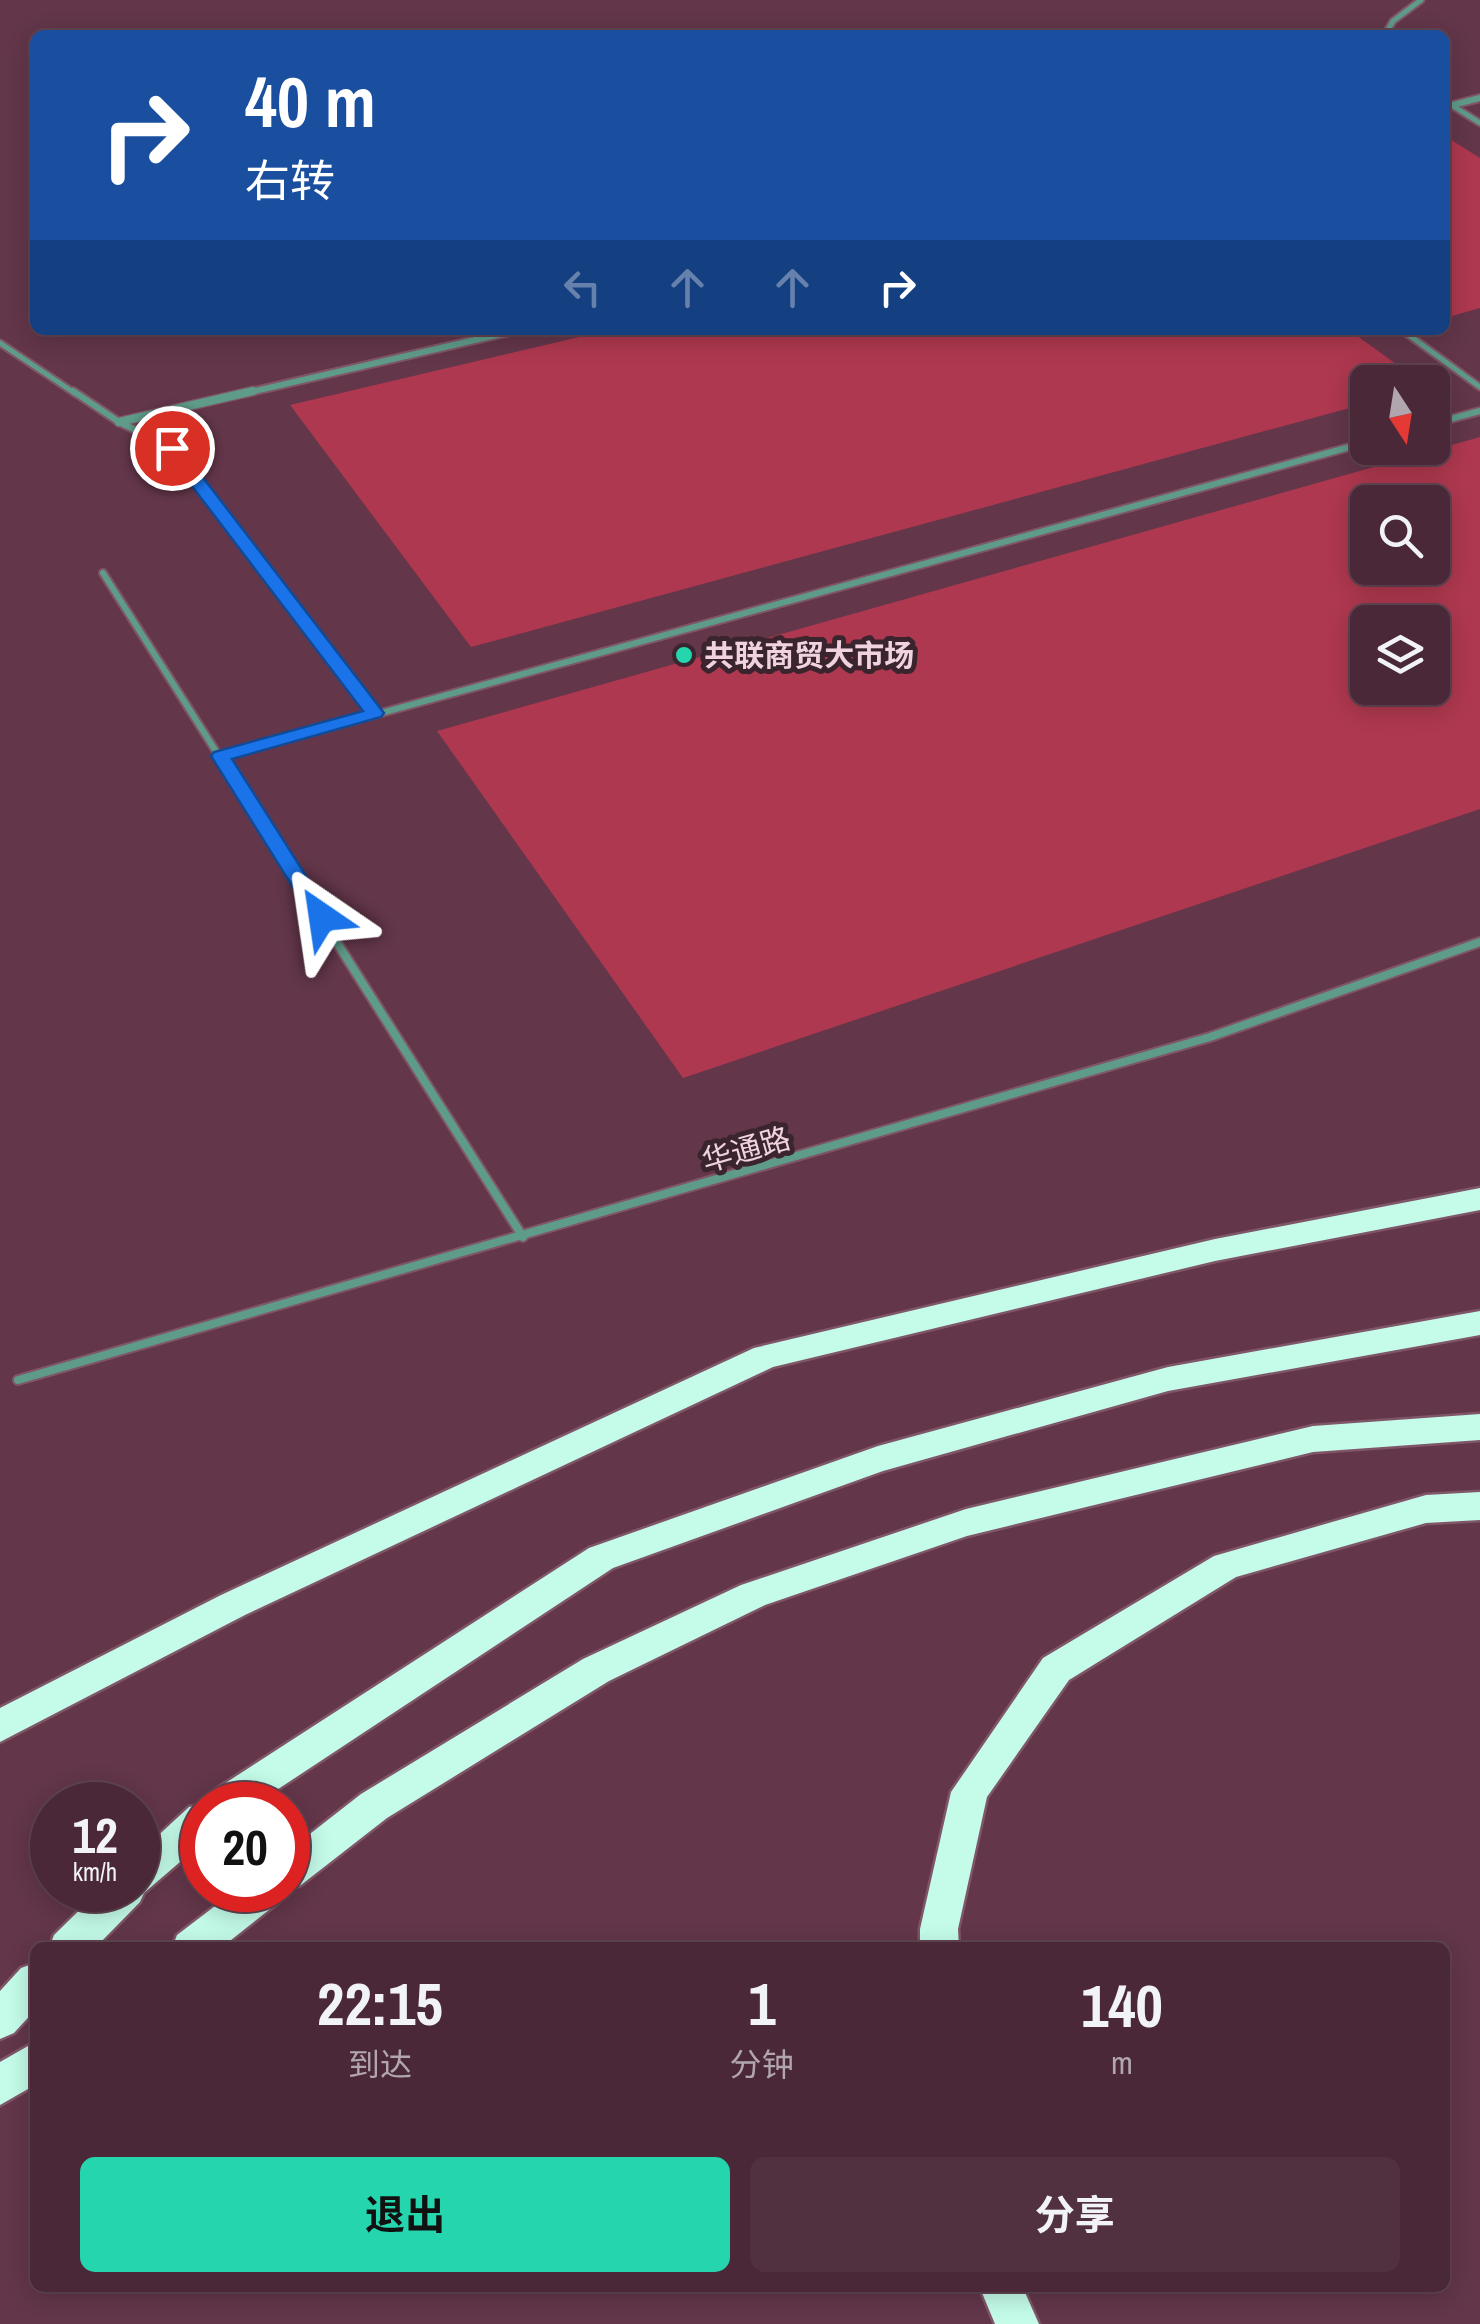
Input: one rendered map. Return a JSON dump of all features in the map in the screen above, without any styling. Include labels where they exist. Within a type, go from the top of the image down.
[{"type":"highway","points":[[0,1726],[233,1605],[765,1358],[1215,1250],[1480,1200]]},
{"type":"highway","points":[[258,1782],[601,1558],[878,1459],[1168,1380],[1480,1323]]},
{"type":"highway","points":[[310,1855],[374,1806],[596,1670],[752,1595],[966,1523],[1312,1439],[1480,1427]]},
{"type":"highway","points":[[940,1942],[939,1928],[970,1792],[1056,1669],[1226,1566],[1426,1510],[1480,1506]]},
{"type":"highway","points":[[160,1856],[180,1835]]},
{"type":"highway","points":[[74,1942],[104,1912]]},
{"type":"highway","points":[[199,1942],[237,1912]]},
{"type":"highway","points":[[0,2020],[30,1987]]},
{"type":"highway","points":[[0,2086],[30,2065]]},
{"type":"highway","points":[[1003,2292],[1017,2324]]},
{"type":"street","points":[[1450,103],[1480,98]]},
{"type":"street","points":[[119,422],[496,335]]},
{"type":"lane","points":[[1388,30],[1393,21],[1421,0]]},
{"type":"lane","points":[[1450,106],[1480,123]]},
{"type":"lane","points":[[1409,335],[1480,387]]},
{"type":"lane","points":[[0,342],[119,422],[172,448],[374,713]]},
{"type":"lane","points":[[1450,419],[1480,411]]},
{"type":"lane","points":[[221,756],[1350,447]]},
{"type":"lane","points":[[103,573],[523,1237]]},
{"type":"lane","name":"华通路","points":[[18,1380],[1210,1037],[1480,942]]},
{"type":"building","points":[[1450,139],[1480,158],[1480,308],[1450,317]]},
{"type":"building","points":[[588,335],[1356,335],[1397,365],[1350,365],[1350,408],[471,647],[290,405]]},
{"type":"building","points":[[1480,437],[1480,809],[683,1078],[437,731],[1381,465],[1450,465],[1450,445]]},
{"type":"place","name":"共联商贸大市场","points":[[684,655]]},
{"type":"route","points":[[172,448],[374,713],[221,756],[322,917]]}]
